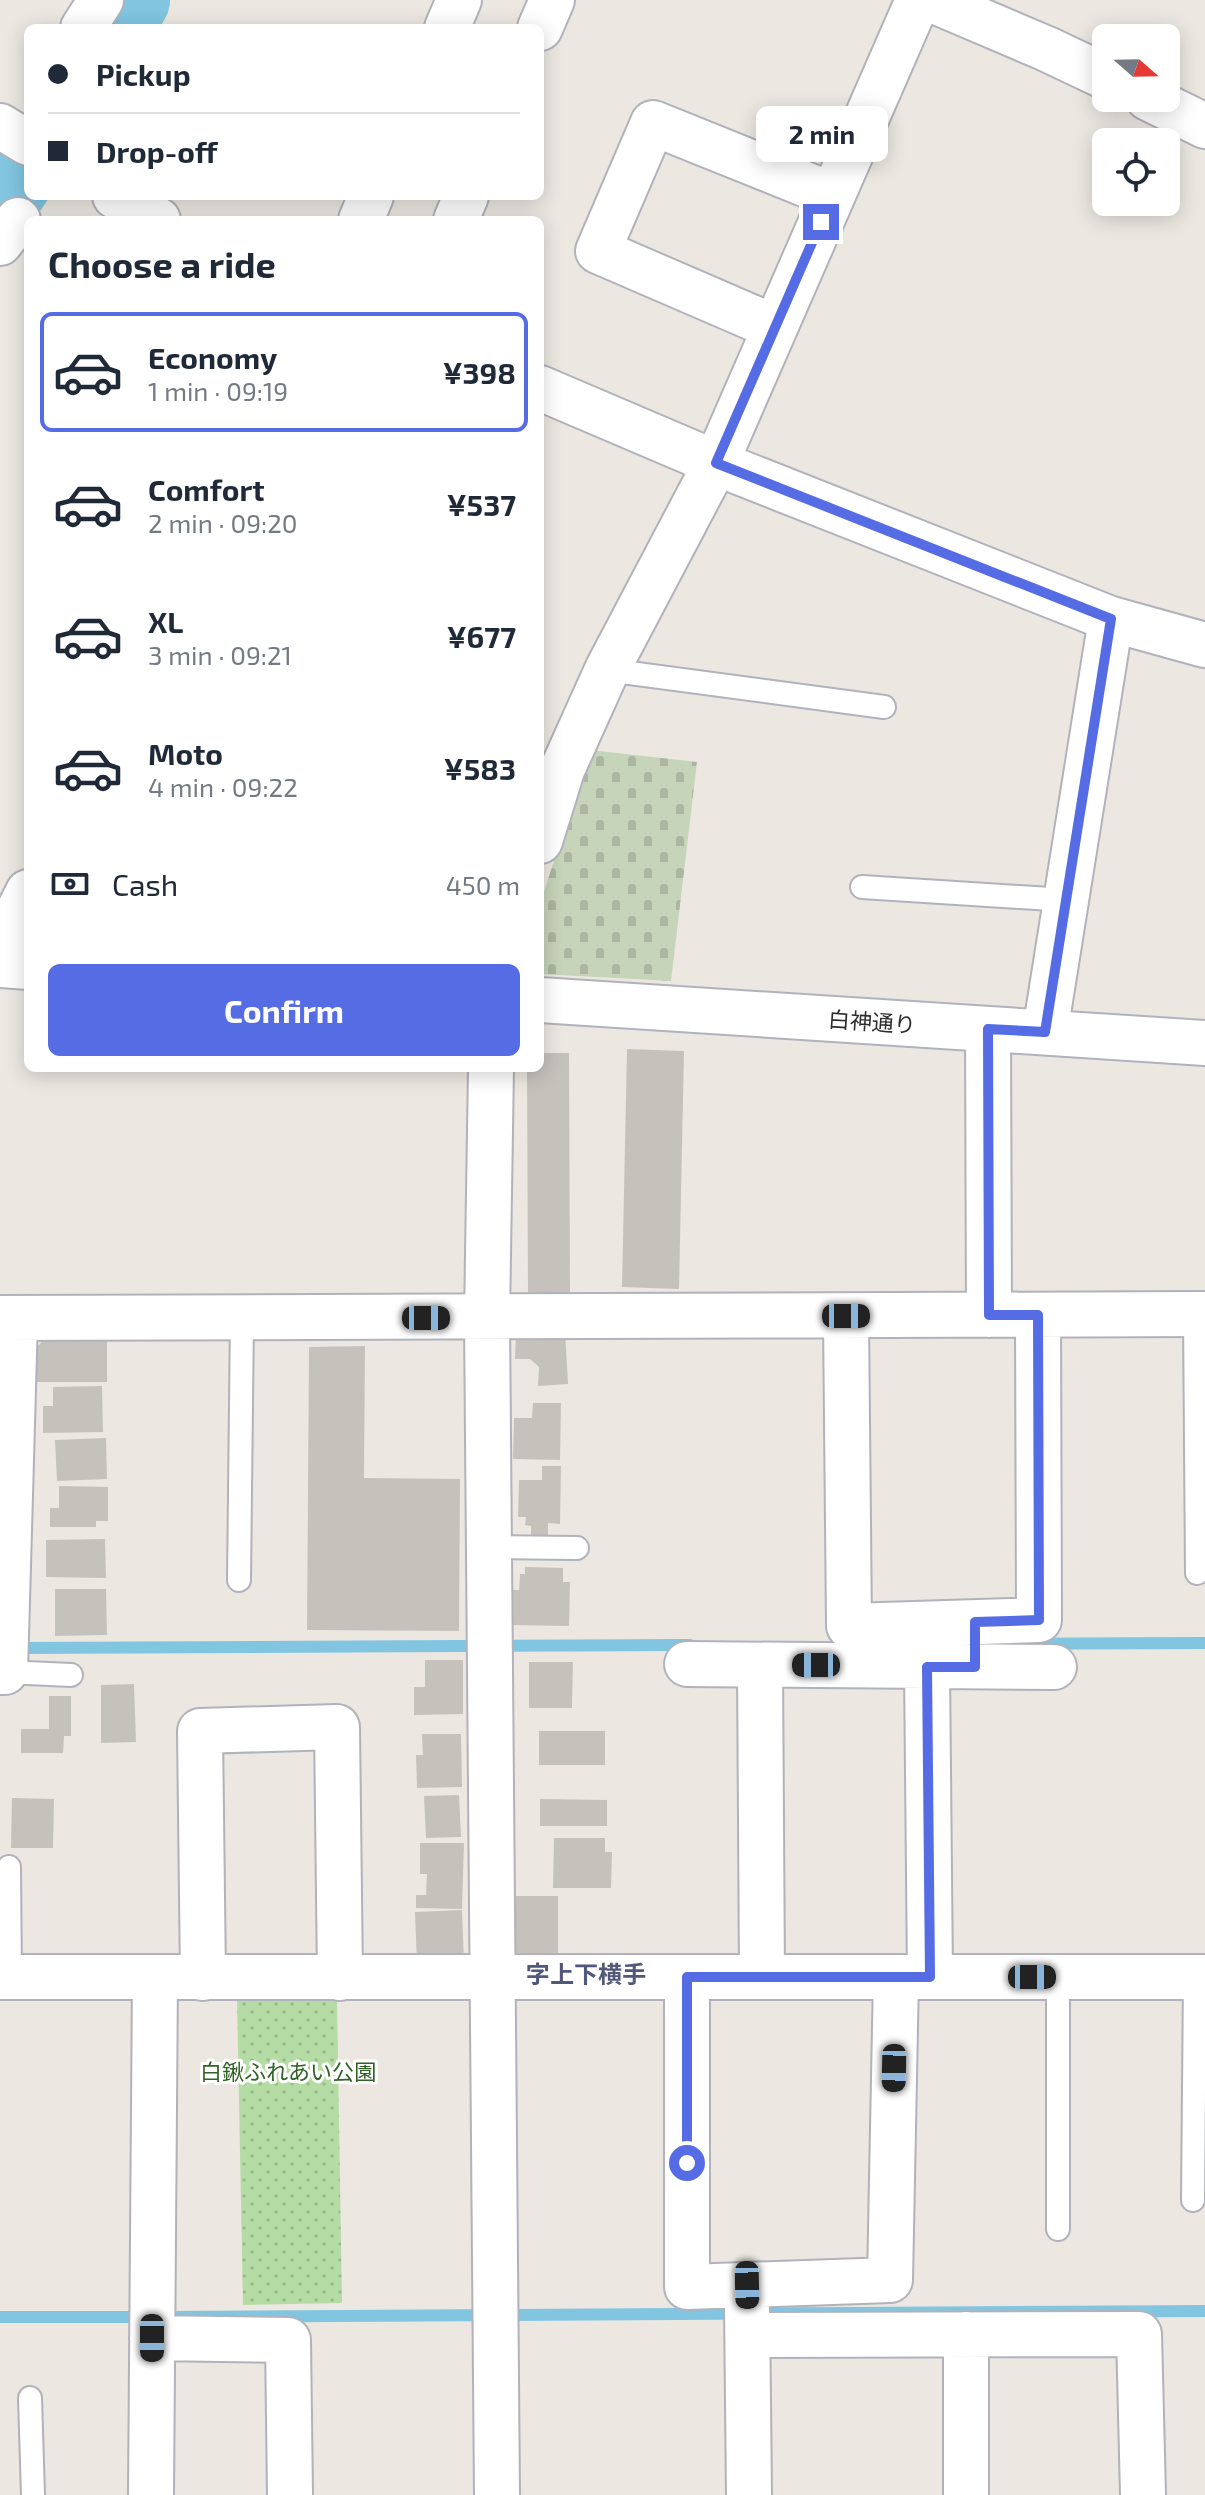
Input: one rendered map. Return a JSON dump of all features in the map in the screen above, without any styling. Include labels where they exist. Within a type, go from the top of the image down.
[{"type":"street","points":[[86,24],[101,0]]},
{"type":"street","points":[[449,24],[459,0]]},
{"type":"street","points":[[542,24],[552,0]]},
{"type":"street","points":[[544,828],[562,770],[607,670],[716,463],[918,0]]},
{"type":"street","points":[[932,0],[1092,70]]},
{"type":"street","points":[[1176,112],[1205,126]]},
{"type":"street","points":[[774,327],[598,251],[653,123],[832,195]]},
{"type":"street","points":[[544,390],[716,463],[1111,619],[1205,645]]},
{"type":"street","points":[[1045,1032],[1111,619]]},
{"type":"street","points":[[0,948],[24,900]]},
{"type":"street","points":[[0,965],[24,967]]},
{"type":"street","name":"白神通り","points":[[544,1000],[1205,1043]]},
{"type":"street","points":[[988,1029],[989,1315]]},
{"type":"street","points":[[491,1072],[487,1318],[497,2495]]},
{"type":"street","points":[[2,1672],[7,1318],[1200,1314]]},
{"type":"street","points":[[846,1316],[849,1626],[1039,1620],[1038,1315]]},
{"type":"street","points":[[975,1622],[975,1667]]},
{"type":"street","points":[[687,1664],[1054,1667]]},
{"type":"street","points":[[760,1665],[762,1977]]},
{"type":"street","points":[[687,1977],[687,2287],[890,2280],[913,1977],[927,1667]]},
{"type":"street","points":[[203,1978],[200,1731],[337,1727],[340,1978]]},
{"type":"street","points":[[5,1977],[1200,1977]]},
{"type":"street","points":[[151,2495],[155,1977]]},
{"type":"street","points":[[747,2285],[749,2495]]},
{"type":"street","points":[[966,2334],[966,2495]]},
{"type":"street","points":[[748,2335],[1139,2334],[1143,2495]]},
{"type":"street","points":[[152,2338],[288,2340],[290,2495]]},
{"type":"lane","points":[[607,670],[884,707]]},
{"type":"lane","points":[[862,887],[1066,900]]},
{"type":"lane","points":[[1197,1573],[1200,1314]]},
{"type":"lane","points":[[239,1580],[242,1318]]},
{"type":"lane","points":[[489,1547],[577,1548]]},
{"type":"lane","points":[[2,1672],[71,1675]]},
{"type":"lane","points":[[5,1977],[9,1867]]},
{"type":"lane","points":[[1058,1977],[1058,2229]]},
{"type":"lane","points":[[1193,2200],[1200,1977]]},
{"type":"lane","points":[[30,2398],[33,2495]]},
{"type":"green space","points":[[590,750],[697,762],[671,981],[544,974],[544,892]]},
{"type":"green space","name":"白鍬ふれあい公園","points":[[337,1998],[342,2303],[243,2305],[237,1999]]},
{"type":"building","points":[[627,1049],[684,1051],[679,1289],[622,1287]]},
{"type":"building","points":[[544,1053],[569,1053],[570,1293],[528,1293],[527,1072],[544,1072]]},
{"type":"building","points":[[565,1331],[568,1384],[538,1386],[539,1367],[530,1359],[515,1359],[516,1332]]},
{"type":"building","points":[[107,1339],[107,1382],[34,1382],[34,1351],[43,1340]]},
{"type":"building","points":[[365,1346],[364,1478],[460,1479],[459,1631],[307,1630],[309,1347]]},
{"type":"building","points":[[102,1386],[103,1432],[43,1433],[43,1406],[53,1406],[53,1387]]},
{"type":"building","points":[[533,1403],[561,1403],[560,1460],[513,1459],[514,1418],[532,1418]]},
{"type":"building","points":[[106,1438],[107,1479],[57,1481],[55,1440]]},
{"type":"building","points":[[542,1466],[561,1466],[560,1524],[548,1523],[548,1535],[531,1535],[531,1526],[525,1525],[526,1517],[518,1517],[519,1480],[542,1480]]},
{"type":"building","points":[[59,1486],[108,1487],[108,1521],[96,1521],[96,1527],[50,1527],[50,1508],[59,1508]]},
{"type":"building","points":[[105,1539],[106,1578],[46,1577],[46,1540]]},
{"type":"building","points":[[525,1567],[563,1568],[563,1582],[570,1582],[569,1626],[511,1625],[512,1590],[519,1590],[520,1574],[525,1574]]},
{"type":"building","points":[[55,1589],[106,1589],[107,1635],[55,1636]]},
{"type":"building","points":[[425,1660],[463,1660],[463,1714],[414,1715],[414,1687],[425,1687]]},
{"type":"building","points":[[529,1662],[573,1662],[572,1708],[529,1708]]},
{"type":"building","points":[[134,1684],[136,1742],[101,1743],[101,1685]]},
{"type":"building","points":[[49,1696],[71,1696],[71,1736],[64,1736],[63,1753],[21,1753],[21,1729],[49,1729]]},
{"type":"building","points":[[539,1731],[605,1731],[605,1765],[539,1765]]},
{"type":"building","points":[[422,1734],[461,1734],[462,1787],[417,1788],[416,1755],[423,1755]]},
{"type":"building","points":[[459,1795],[461,1837],[426,1838],[424,1796]]},
{"type":"building","points":[[12,1798],[54,1799],[53,1848],[11,1848]]},
{"type":"building","points":[[540,1799],[607,1800],[607,1826],[540,1826]]},
{"type":"building","points":[[554,1838],[605,1838],[605,1852],[612,1852],[611,1888],[553,1888]]},
{"type":"building","points":[[420,1843],[464,1843],[462,1909],[416,1908],[416,1895],[426,1895],[427,1874],[420,1874]]},
{"type":"building","points":[[516,1896],[558,1896],[558,1953],[516,1953]]},
{"type":"building","points":[[462,1910],[464,1964],[417,1966],[415,1912]]},
{"type":"waterway","points":[[118,24],[133,0]]},
{"type":"waterway","points":[[0,205],[24,168]]},
{"type":"waterway","points":[[968,1644],[1205,1643]]},
{"type":"waterway","points":[[12,1648],[690,1645]]},
{"type":"waterway","points":[[172,2317],[1205,2311]]},
{"type":"waterway","points":[[0,2317],[146,2317]]},
{"type":"district","name":"字上下横手","points":[[586,1973]]},
{"type":"route","points":[[687,2163],[687,1977],[930,1977],[927,1667],[975,1667],[975,1622],[1039,1620],[1038,1315],[989,1315],[988,1029],[1045,1032],[1111,619],[716,463],[821,222]]}]
